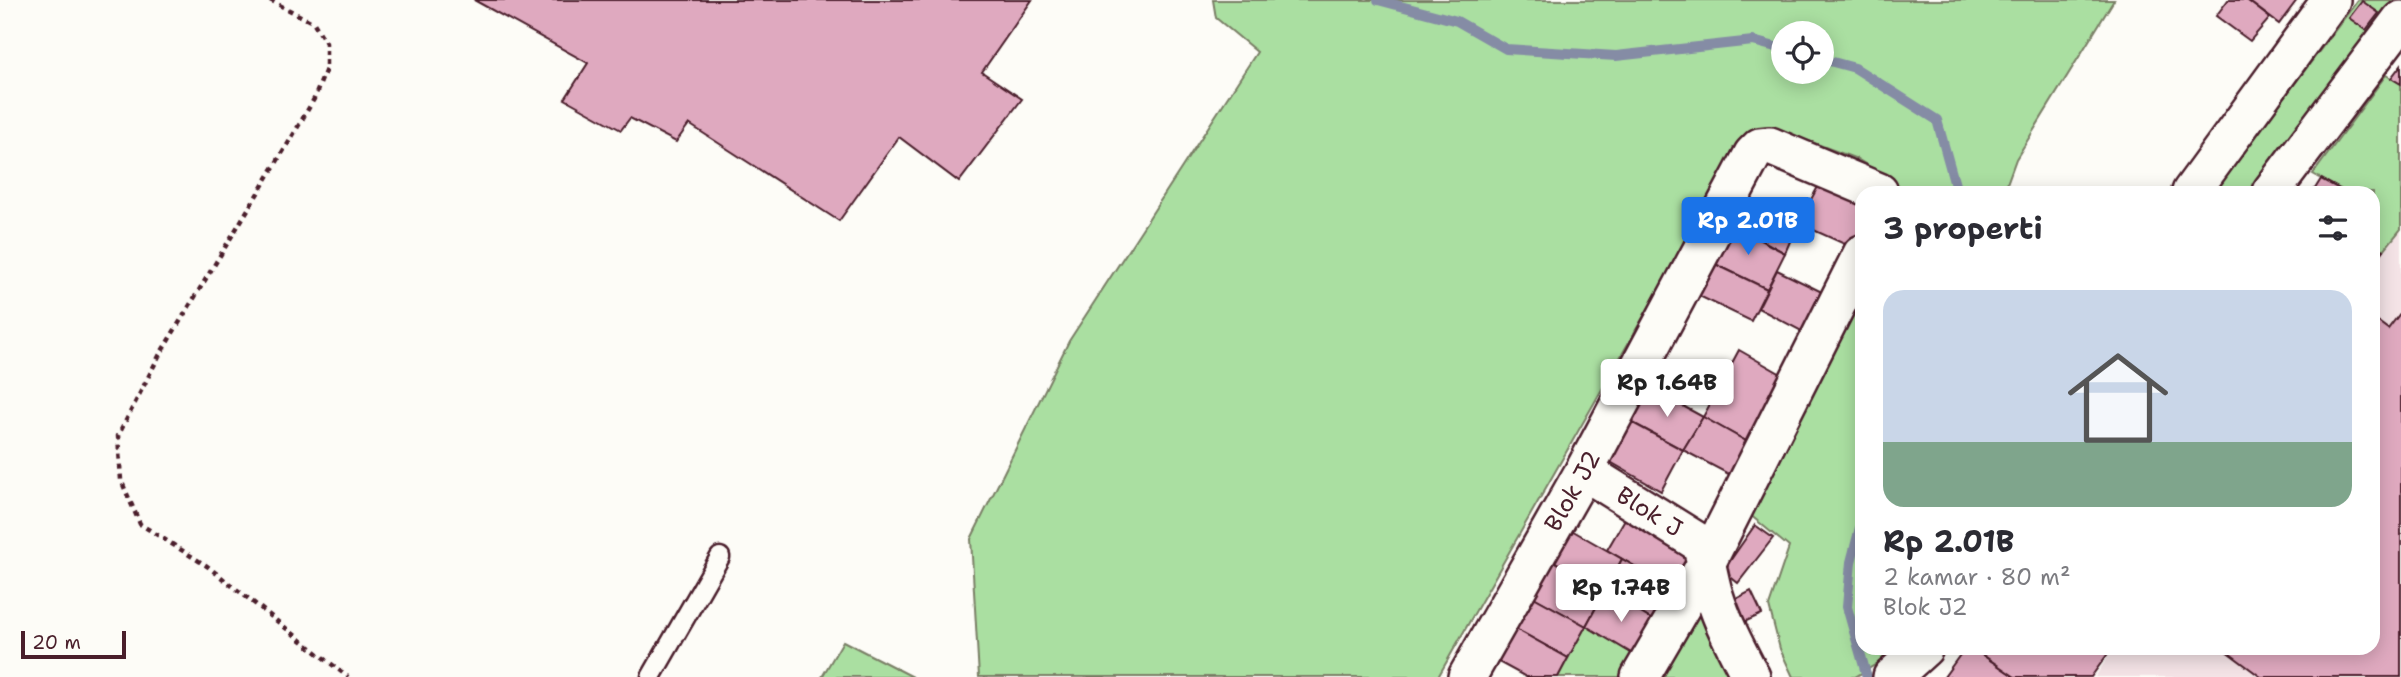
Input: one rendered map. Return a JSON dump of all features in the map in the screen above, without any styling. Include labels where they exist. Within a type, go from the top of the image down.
[{"type":"street","points":[[2195,186],[2331,0]]},
{"type":"street","points":[[2276,186],[2401,20]]},
{"type":"street","name":"Blok J2","points":[[1467,677],[1584,471],[1753,154],[1760,147],[1770,146],[1865,186]]},
{"type":"street","points":[[1640,677],[1705,566],[1855,268]]},
{"type":"street","name":"Blok J","points":[[1584,471],[1698,542],[1703,549],[1705,566],[1732,643],[1751,677]]},
{"type":"lane","points":[[651,677],[720,558]]},
{"type":"path","points":[[270,0],[314,23],[326,43],[326,69],[314,99],[159,356],[118,436],[121,480],[140,524],[207,566],[348,677]]},
{"type":"shaded area","points":[[2401,229],[2401,677],[2095,677],[2109,655],[2380,655],[2380,256]]},
{"type":"green space","points":[[1213,0],[2114,0],[2016,159],[2006,186],[1900,186],[1857,159],[1809,141],[1756,130],[1735,156],[1438,677],[979,677],[971,539],[1069,341],[1257,52],[1216,18]]},
{"type":"green space","points":[[2358,0],[2393,0],[2253,186],[2218,186]]},
{"type":"green space","points":[[2386,75],[2401,84],[2401,229],[2384,250],[2380,248],[2380,186],[2334,186],[2313,174]]},
{"type":"green space","points":[[1855,296],[1855,655],[1885,655],[1883,660],[1855,677],[1793,677],[1780,649],[1769,606],[1789,547],[1749,514]]},
{"type":"green space","points":[[1701,612],[1732,677],[1654,677],[1690,613]]},
{"type":"green space","points":[[1586,626],[1638,657],[1627,677],[1558,677]]},
{"type":"green space","points":[[843,641],[913,677],[822,677]]},
{"type":"building","points":[[474,0],[1032,0],[982,72],[1022,99],[959,182],[899,137],[839,221],[689,124],[676,142],[630,118],[621,130],[565,99],[588,63]]},
{"type":"building","points":[[2228,0],[2247,0],[2270,18],[2250,41],[2216,16]]},
{"type":"building","points":[[2247,0],[2297,0],[2279,24]]},
{"type":"building","points":[[2362,1],[2379,13],[2366,30],[2349,18]]},
{"type":"building","points":[[2401,65],[2401,84],[2391,78]]},
{"type":"building","points":[[1825,174],[1855,189],[1855,239],[1851,247],[1798,223]]},
{"type":"building","points":[[2321,179],[2334,186],[2317,186]]},
{"type":"building","points":[[1775,211],[1798,223],[1785,253],[1762,240]]},
{"type":"building","points":[[1730,224],[1785,253],[1767,289],[1711,262]]},
{"type":"building","points":[[1711,262],[1767,289],[1751,321],[1695,294]]},
{"type":"building","points":[[1777,270],[1830,296],[1809,335],[1758,308]]},
{"type":"building","points":[[2401,312],[2401,677],[2261,677],[2231,655],[2380,655],[2380,323],[2388,329]]},
{"type":"building","points":[[1739,350],[1788,378],[1753,445],[1703,417]]},
{"type":"building","points":[[1650,388],[1703,417],[1683,450],[1631,422]]},
{"type":"building","points":[[1703,417],[1753,445],[1736,478],[1683,450]]},
{"type":"building","points":[[1631,422],[1683,450],[1661,491],[1607,460]]},
{"type":"building","points":[[1629,512],[1698,552],[1676,590],[1607,550]]},
{"type":"building","points":[[1755,525],[1773,538],[1738,583],[1723,571]]},
{"type":"building","points":[[1568,528],[1622,559],[1605,591],[1550,559]]},
{"type":"building","points":[[1550,559],[1605,591],[1586,626],[1530,595]]},
{"type":"building","points":[[1622,559],[1676,590],[1657,623],[1605,591]]},
{"type":"building","points":[[1605,591],[1657,623],[1638,657],[1586,626]]},
{"type":"building","points":[[1751,591],[1762,614],[1740,624],[1730,602]]},
{"type":"building","points":[[1530,595],[1586,626],[1568,658],[1512,627]]},
{"type":"building","points":[[1512,627],[1568,658],[1558,677],[1526,677],[1493,659]]},
{"type":"building","points":[[1960,655],[1982,655],[2015,677],[1944,677]]},
{"type":"building","points":[[1983,655],[2107,655],[2091,677],[2015,677]]},
{"type":"waterway","points":[[1378,0],[1457,21],[1506,49],[1616,56],[1753,41],[1771,46]]},
{"type":"waterway","points":[[1834,62],[1855,68],[1937,120],[1955,186]]},
{"type":"waterway","points":[[1855,547],[1847,607],[1855,635]]},
{"type":"waterway","points":[[1861,655],[1867,677]]}]
